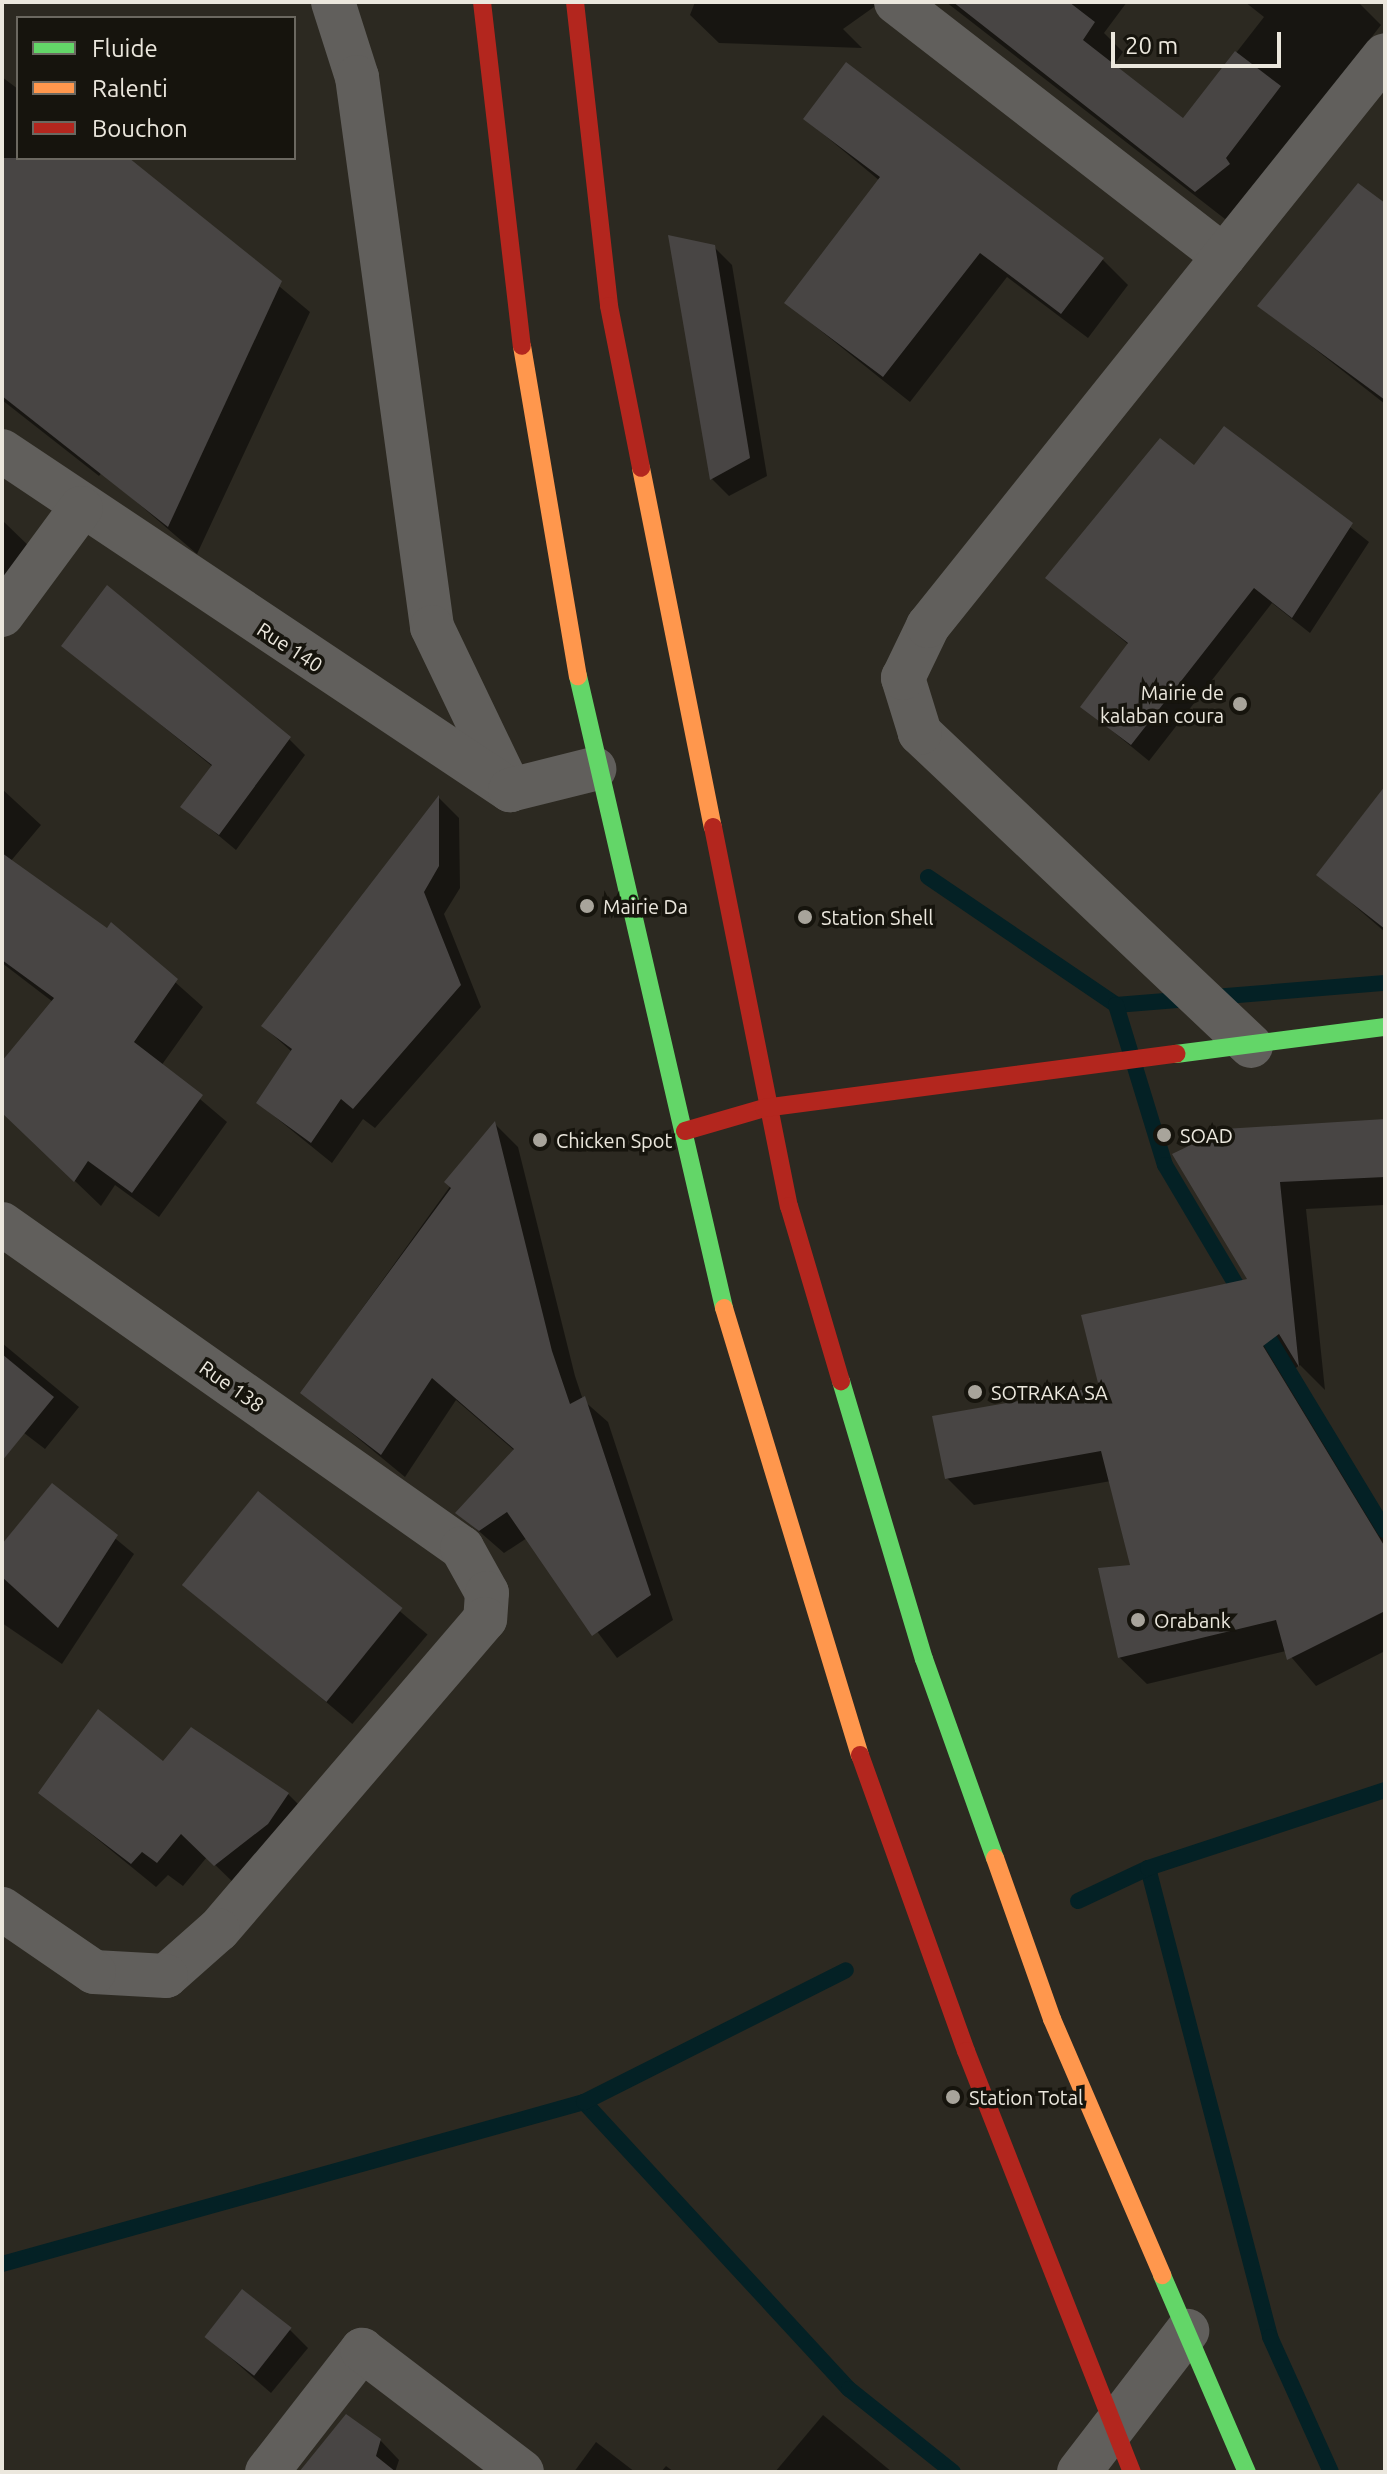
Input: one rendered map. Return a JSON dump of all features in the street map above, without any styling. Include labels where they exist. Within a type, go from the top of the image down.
[{"type":"main road","points":[[482,2],[518,320],[594,769],[685,1131],[700,1228],[836,1688],[1111,2430],[1132,2472]]},
{"type":"main road","points":[[575,2],[609,306],[764,1108],[924,1659],[1052,2019],[1247,2472]]},
{"type":"main road","points":[[685,1131],[764,1108],[1385,1027]]},
{"type":"street","points":[[333,2],[357,77],[432,627],[510,790],[594,769]]},
{"type":"street","points":[[896,2],[1224,256]]},
{"type":"street","points":[[1251,1046],[920,733],[903,678],[928,626],[1385,55]]},
{"type":"street","name":"Rue 140","points":[[2,451],[81,508],[510,790]]},
{"type":"street","points":[[2,615],[81,508]]},
{"type":"street","name":"Rue 138","points":[[2,1224],[462,1548],[487,1593],[485,1619],[218,1930],[166,1976],[94,1972],[2,1909]]},
{"type":"street","points":[[1079,2472],[1187,2331]]},
{"type":"street","points":[[267,2472],[362,2350],[522,2472]]},
{"type":"building","points":[[953,2],[1069,2],[1095,22],[1083,40],[1183,118],[1235,51],[1281,86],[1226,158],[1230,164],[1195,192]]},
{"type":"building","points":[[846,62],[1104,258],[1061,314],[980,253],[883,377],[784,303],[880,177],[803,119]]},
{"type":"building","points":[[2,158],[131,160],[282,281],[168,527],[2,396]]},
{"type":"building","points":[[1358,183],[1385,203],[1385,400],[1257,306]]},
{"type":"building","points":[[668,235],[715,245],[750,458],[710,480]]},
{"type":"building","points":[[1224,426],[1353,523],[1292,618],[1254,588],[1131,745],[1080,707],[1128,643],[1045,578],[1160,438],[1194,465]]},
{"type":"building","points":[[107,585],[291,737],[219,835],[180,807],[212,765],[61,646]]},
{"type":"building","points":[[1385,786],[1385,929],[1316,875]]},
{"type":"building","points":[[439,795],[439,866],[424,892],[461,985],[353,1109],[341,1099],[311,1143],[256,1103],[292,1049],[261,1026]]},
{"type":"building","points":[[2,853],[107,928],[111,922],[178,979],[134,1042],[203,1095],[132,1193],[88,1161],[74,1182],[2,1113],[2,1061],[54,998],[2,960]]},
{"type":"building","points":[[1385,1119],[1385,1177],[1280,1182],[1299,1367],[1279,1334],[1263,1346],[1385,1547],[1385,1611],[1287,1660],[1276,1620],[1118,1658],[1098,1568],[1130,1565],[1101,1451],[945,1479],[932,1416],[1099,1387],[1081,1315],[1247,1279],[1172,1154],[1224,1129]]},
{"type":"building","points":[[495,1121],[552,1351],[570,1404],[585,1396],[651,1595],[592,1636],[507,1512],[479,1531],[455,1513],[514,1449],[432,1378],[381,1455],[300,1393],[451,1188],[444,1182]]},
{"type":"building","points":[[2,1354],[54,1397],[2,1461]]},
{"type":"building","points":[[52,1483],[118,1535],[58,1628],[2,1577],[2,1544]]},
{"type":"building","points":[[258,1491],[403,1608],[326,1702],[182,1585]]},
{"type":"building","points":[[98,1709],[163,1761],[191,1727],[289,1793],[268,1824],[214,1866],[181,1834],[157,1863],[142,1852],[131,1864],[38,1793]]},
{"type":"building","points":[[242,2289],[292,2328],[254,2376],[204,2337]]},
{"type":"building","points":[[346,2414],[381,2439],[376,2456],[396,2472],[299,2472]]},
{"type":"waterway","points":[[928,877],[1116,1005],[1385,983]]},
{"type":"waterway","points":[[1116,1005],[1165,1165],[1244,1298]]},
{"type":"waterway","points":[[1260,1324],[1385,1530]]},
{"type":"waterway","points":[[1078,1901],[1148,1868],[1385,1790]]},
{"type":"waterway","points":[[1148,1868],[1270,2337],[1331,2472]]},
{"type":"waterway","points":[[2,2264],[584,2102],[846,1970]]},
{"type":"waterway","points":[[584,2102],[849,2389],[953,2472]]},
{"type":"traffic: fast","points":[[578,676],[724,1308]]},
{"type":"traffic: fast","points":[[1176,1054],[1385,1027]]},
{"type":"traffic: fast","points":[[841,1381],[924,1659],[995,1858]]},
{"type":"traffic: fast","points":[[1162,2275],[1247,2472]]},
{"type":"traffic: slow","points":[[522,346],[578,676]]},
{"type":"traffic: slow","points":[[641,468],[713,827]]},
{"type":"traffic: slow","points":[[724,1308],[860,1755]]},
{"type":"traffic: slow","points":[[995,1858],[1052,2019],[1162,2275]]},
{"type":"traffic: jam","points":[[482,2],[522,346]]},
{"type":"traffic: jam","points":[[575,2],[609,306],[641,468]]},
{"type":"traffic: jam","points":[[713,827],[789,1206],[841,1381]]},
{"type":"traffic: jam","points":[[685,1131],[764,1108],[1176,1054]]},
{"type":"traffic: jam","points":[[860,1755],[966,2051],[1132,2472]]},
{"type":"place","name":"Mairie de kalaban coura","points":[[1240,704]]},
{"type":"place","name":"Mairie Da","points":[[587,906]]},
{"type":"place","name":"Station Shell","points":[[805,917]]},
{"type":"place","name":"SOAD","points":[[1164,1135]]},
{"type":"place","name":"Chicken Spot","points":[[540,1140]]},
{"type":"place","name":"SOTRAKA SA","points":[[975,1392]]},
{"type":"place","name":"Orabank","points":[[1138,1620]]},
{"type":"place","name":"Station Total","points":[[953,2097]]}]
